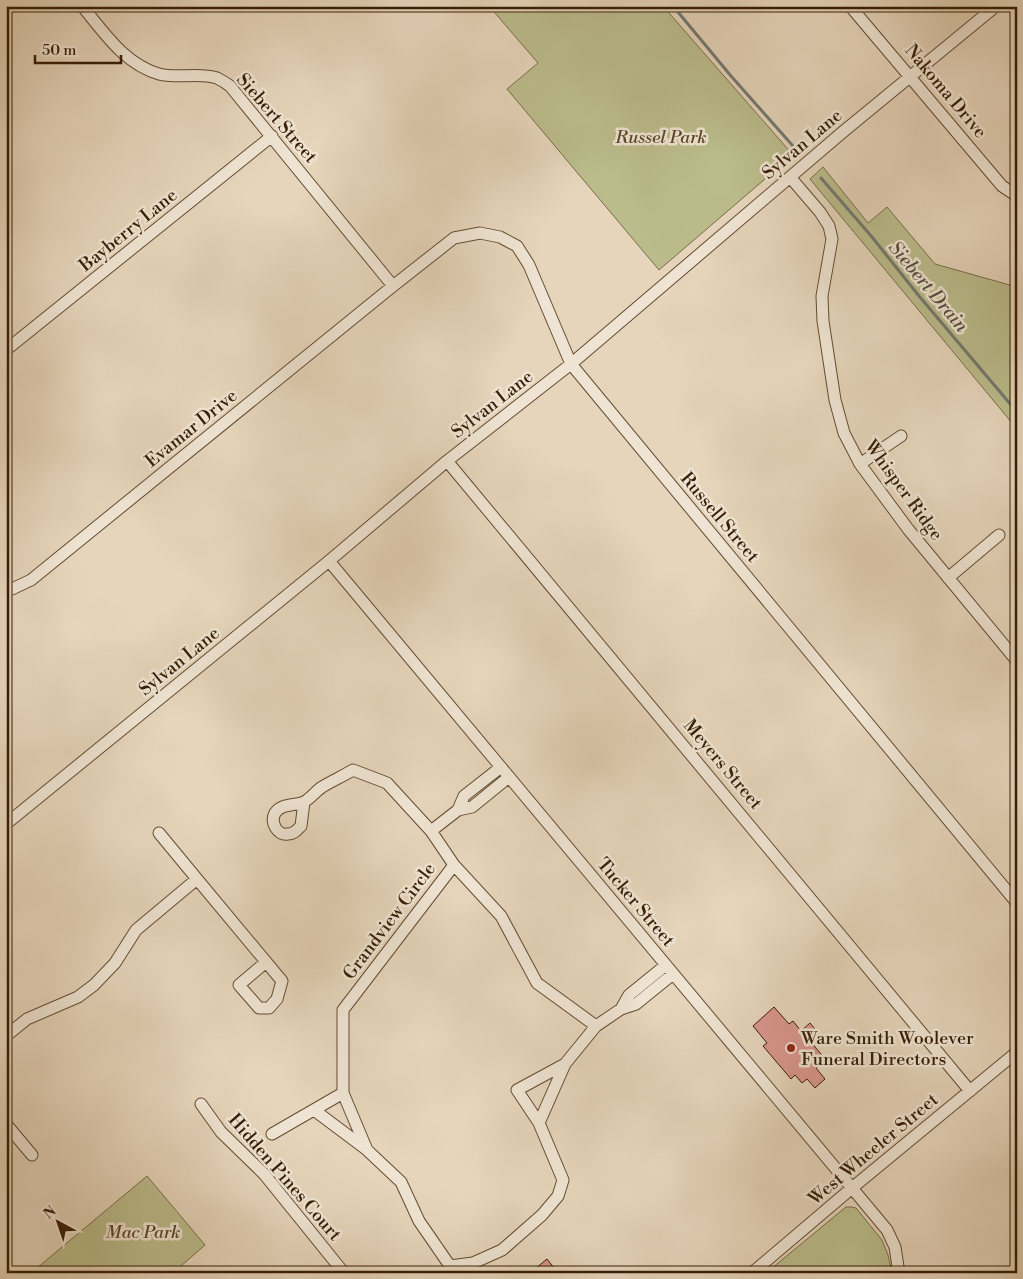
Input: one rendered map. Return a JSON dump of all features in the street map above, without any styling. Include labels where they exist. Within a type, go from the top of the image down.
[{"type":"street","name":"Nakoma Drive","points":[[850,6],[1002,186],[1017,196]]},
{"type":"street","name":"Sylvan Lane","points":[[6,824],[329,561],[447,461],[571,364],[790,177],[996,6]]},
{"type":"street","name":"Siebert Street","points":[[88,9],[116,48],[137,64],[159,74],[218,78],[230,86],[393,286]]},
{"type":"street","name":"Bayberry Lane","points":[[6,350],[272,136]]},
{"type":"street","name":"Whisper Ridge","points":[[790,177],[820,212],[829,226],[832,240],[822,296],[823,321],[835,400],[844,432],[860,464],[908,529],[1017,660]]},
{"type":"street","name":"Russell Street","points":[[393,286],[454,238],[480,233],[500,237],[517,246],[529,265],[571,364],[1017,903]]},
{"type":"street","name":"Evamar Drive","points":[[6,590],[31,580],[393,286]]},
{"type":"street","points":[[860,464],[901,436]]},
{"type":"street","name":"Meyers Street","points":[[447,461],[970,1091]]},
{"type":"street","points":[[948,578],[999,535]]},
{"type":"street","name":"Tucker Street","points":[[329,561],[888,1230],[895,1247],[899,1273]]},
{"type":"street","points":[[458,810],[464,796],[501,768]]},
{"type":"street","points":[[304,802],[321,788],[353,770],[387,783],[431,831],[454,865]]},
{"type":"street","points":[[431,831],[458,810],[472,807],[509,777]]},
{"type":"street","points":[[159,834],[266,962]]},
{"type":"street","name":"Grandview Circle","points":[[367,1150],[343,1093],[343,1010],[454,865],[501,916],[537,983],[596,1026]]},
{"type":"street","points":[[6,1036],[27,1019],[78,997],[94,985],[115,963],[136,930],[197,879]]},
{"type":"street","points":[[538,1123],[565,1064],[596,1026],[621,1009],[636,1004],[670,970]]},
{"type":"street","name":"West Wheeler Street","points":[[752,1273],[1017,1052]]},
{"type":"street","points":[[538,1123],[517,1090],[565,1064]]},
{"type":"street","points":[[272,1134],[343,1093]]},
{"type":"street","name":"Hidden Pines Court","points":[[201,1104],[220,1132],[264,1174],[344,1273]]},
{"type":"street","name":"Grandview Circle","points":[[314,1110],[367,1150],[401,1182],[419,1221],[450,1266],[474,1264],[502,1250],[542,1215],[558,1196],[563,1180],[538,1123]]},
{"type":"street","points":[[6,1124],[32,1155]]},
{"type":"green space","name":"Russel Park","points":[[489,6],[663,6],[793,155],[659,270],[507,89],[538,63]]},
{"type":"green space","points":[[823,167],[868,223],[887,207],[935,264],[1017,287],[1017,429],[810,179]]},
{"type":"green space","name":"Mac Park","points":[[147,1176],[205,1245],[173,1273],[31,1273]]},
{"type":"green space","points":[[846,1207],[856,1208],[882,1240],[892,1273],[766,1273],[841,1211]]},
{"type":"building","points":[[774,1007],[789,1024],[793,1021],[801,1031],[810,1023],[819,1034],[810,1041],[826,1060],[816,1068],[825,1079],[815,1088],[807,1079],[802,1083],[795,1075],[791,1079],[763,1046],[767,1043],[753,1026]]},
{"type":"building","points":[[547,1259],[558,1273],[530,1273]]},
{"type":"waterway","name":"Siebert Drain","points":[[673,6],[731,76],[793,146]]},
{"type":"waterway","name":"Siebert Drain","points":[[821,178],[1017,412]]},
{"type":"place","name":"Ware Smith Woolever Funeral Directors","points":[[791,1048]]}]
